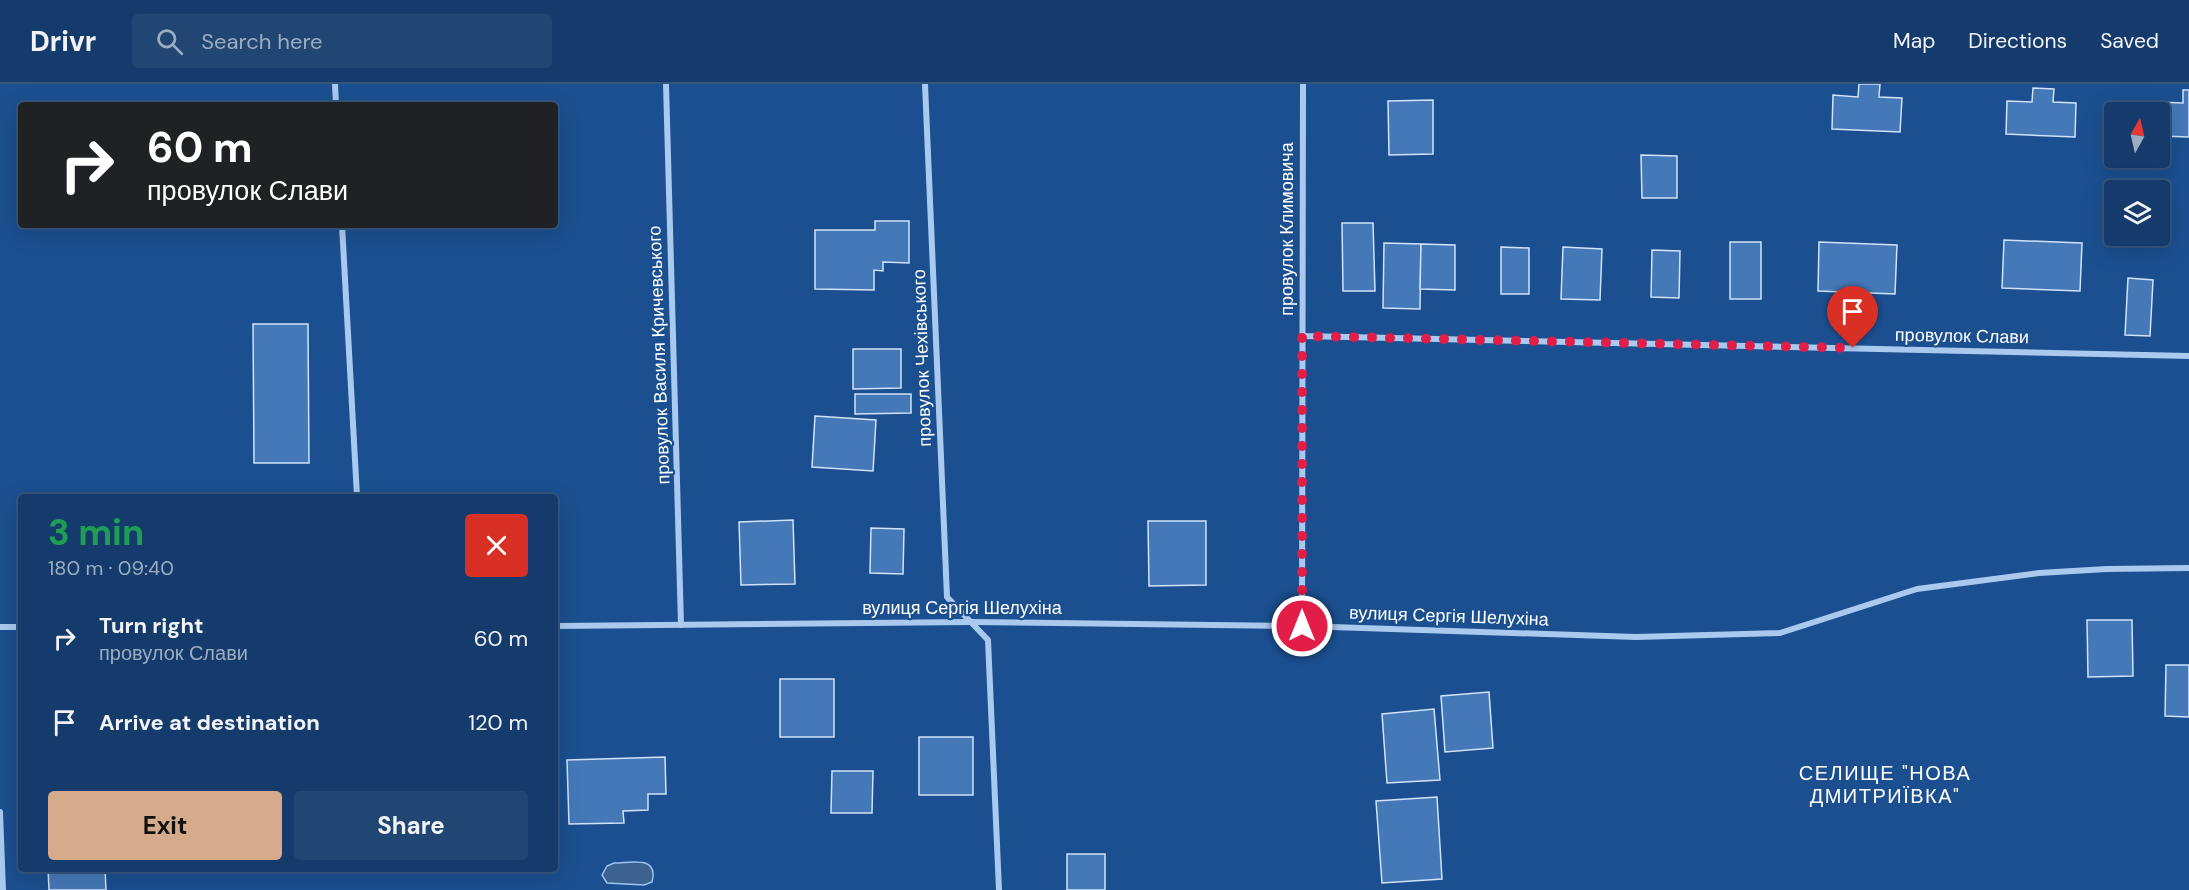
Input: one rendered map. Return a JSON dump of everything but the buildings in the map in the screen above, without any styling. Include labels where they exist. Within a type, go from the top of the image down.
[{"type":"street","points":[[334,84],[336,102]]},
{"type":"street","name":"провулок Василя Кричевського","points":[[666,84],[681,625]]},
{"type":"street","name":"провулок Чехівського","points":[[925,84],[947,597],[988,640],[999,890]]},
{"type":"street","name":"провулок Климовича","points":[[1302,626],[1303,84]]},
{"type":"street","points":[[342,228],[357,494]]},
{"type":"street","name":"провулок Слави","points":[[1302,336],[2189,356]]},
{"type":"street","name":"вулиця Сергія Шелухіна","points":[[558,626],[971,622],[1302,626],[1636,637],[1780,633],[1917,589],[2039,573],[2189,568]]},
{"type":"street","points":[[0,627],[18,627]]},
{"type":"street","points":[[0,812],[3,890]]},
{"type":"water","points":[[642,862],[648,864],[653,873],[652,882],[644,885],[607,883],[602,875],[607,866],[614,863]]},
{"type":"district","name":"СЕЛИЩЕ \"НОВА ДМИТРИЇВКА\"","points":[[1885,784]]},
{"type":"route","points":[[1302,626],[1302,336],[1853,348]]}]
